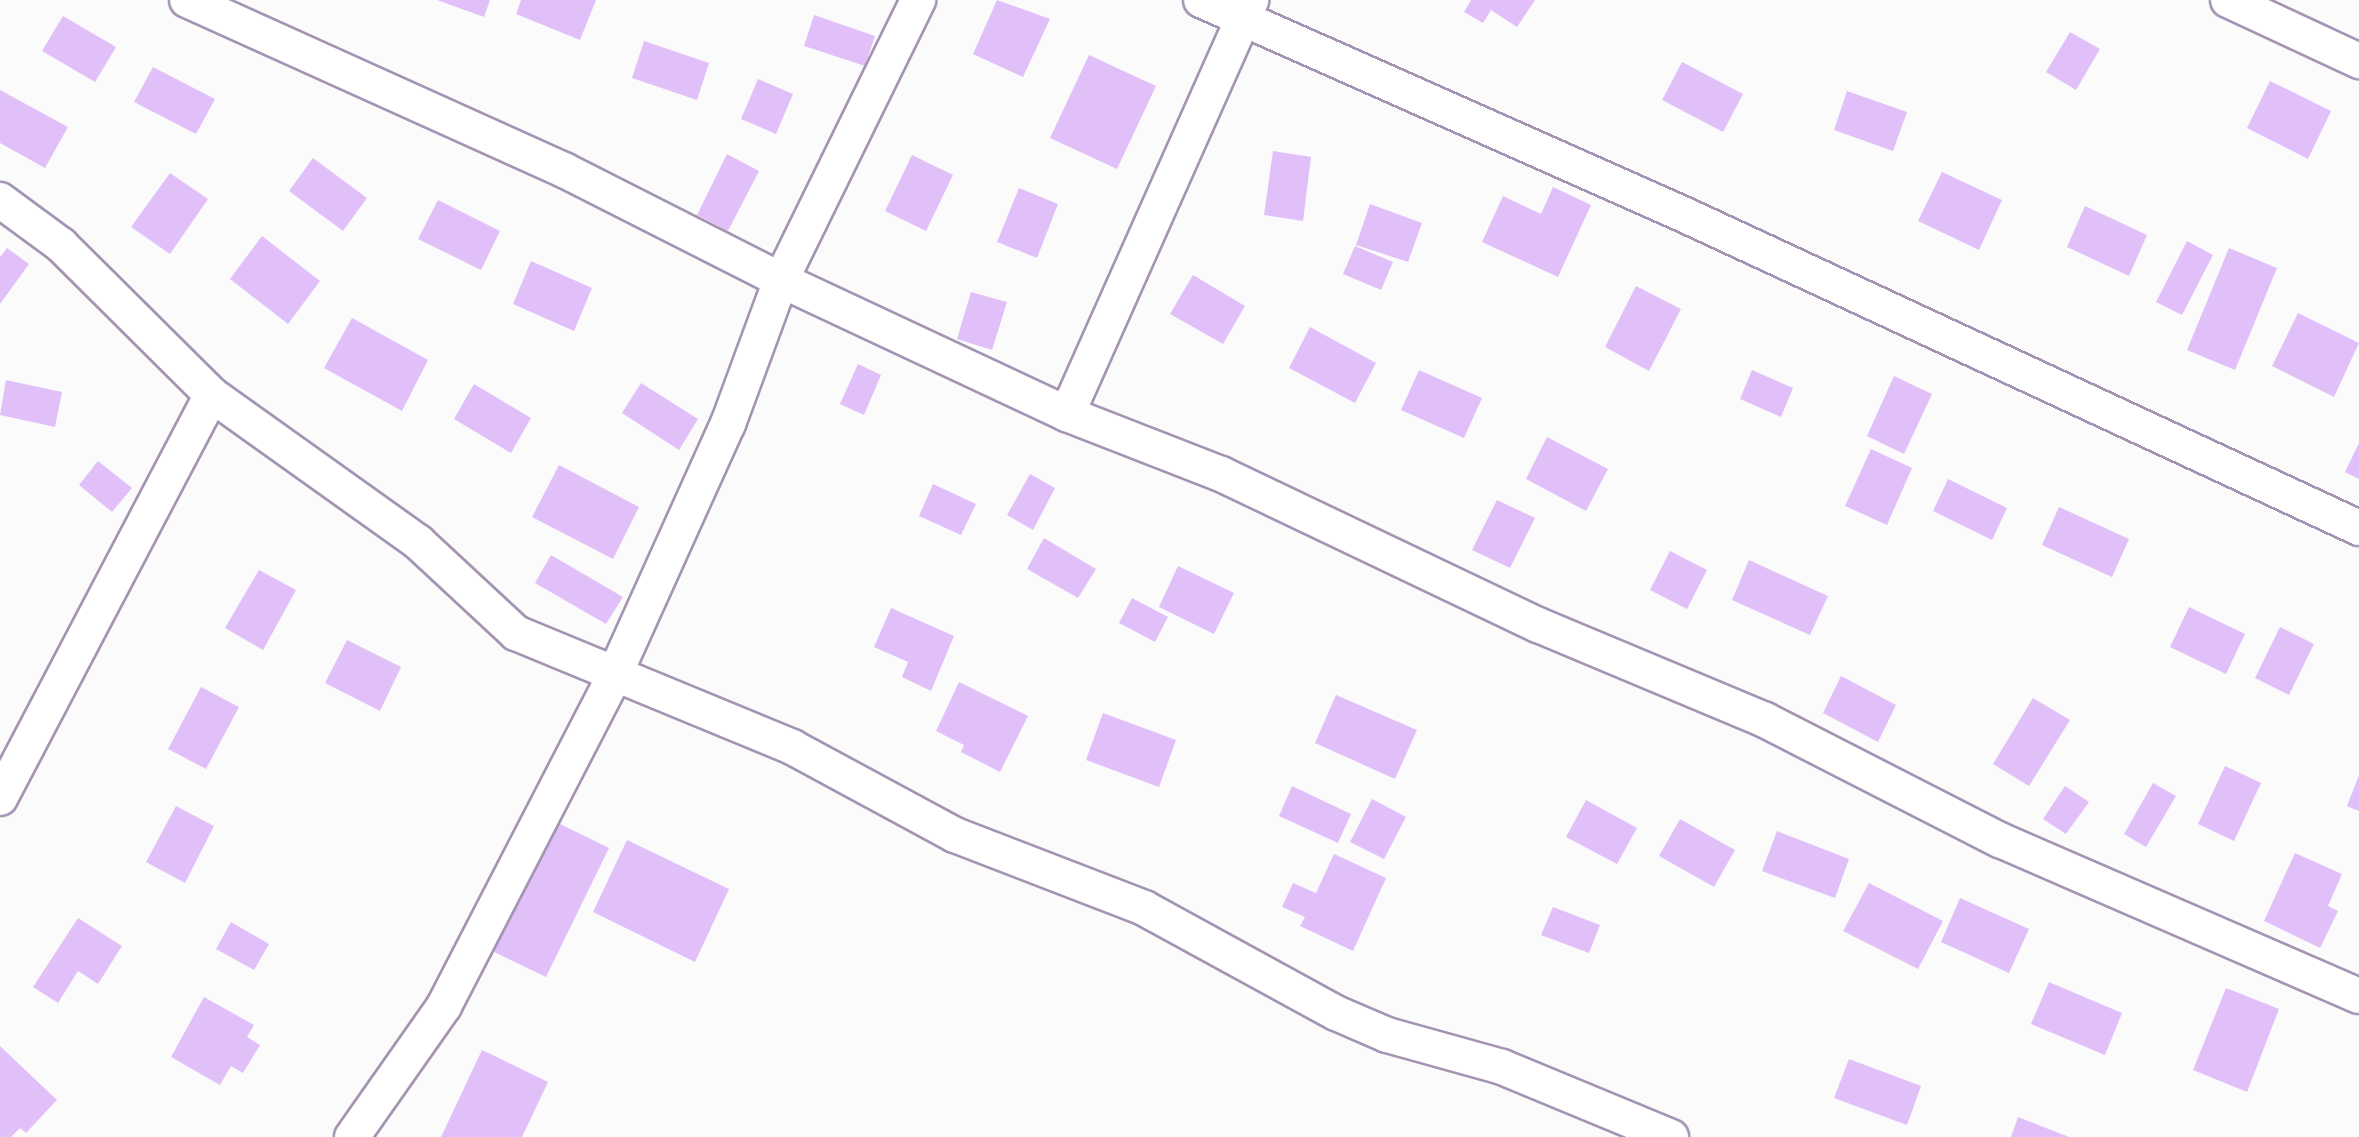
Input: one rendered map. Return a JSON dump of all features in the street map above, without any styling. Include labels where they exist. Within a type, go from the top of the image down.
[{"type":"street","points":[[187,0],[564,170],[781,280],[1067,414],[1221,474],[1538,625],[1765,720],[2000,840],[2359,996]]},
{"type":"street","points":[[352,1137],[444,1006],[614,676],[728,424],[781,280],[918,0]]},
{"type":"street","points":[[1201,0],[1247,9],[2359,528]]},
{"type":"street","points":[[2228,0],[2359,61]]},
{"type":"street","points":[[1067,414],[1247,9]]},
{"type":"street","points":[[0,200],[61,245],[212,395],[418,542],[516,633],[792,747],[955,835],[1144,908],[1362,1024],[1502,1067],[1671,1137]]},
{"type":"street","points":[[0,798],[212,395]]},
{"type":"building","points":[[437,0],[490,0],[484,17]]},
{"type":"building","points":[[521,0],[596,0],[580,40],[516,14]]},
{"type":"building","points":[[997,0],[1050,19],[1023,77],[973,54]]},
{"type":"building","points":[[1471,0],[1535,0],[1517,27],[1491,10],[1483,23],[1464,12]]},
{"type":"building","points":[[814,15],[875,36],[865,66],[804,46]]},
{"type":"building","points":[[63,16],[116,47],[95,82],[42,51]]},
{"type":"building","points":[[2070,32],[2100,49],[2076,90],[2046,72]]},
{"type":"building","points":[[644,41],[709,63],[697,100],[632,78]]},
{"type":"building","points":[[1089,55],[1156,86],[1117,169],[1050,138]]},
{"type":"building","points":[[1682,62],[1743,94],[1723,132],[1662,100]]},
{"type":"building","points":[[153,67],[215,99],[196,134],[134,102]]},
{"type":"building","points":[[758,79],[793,94],[776,134],[741,119]]},
{"type":"building","points":[[2270,81],[2331,111],[2308,159],[2247,128]]},
{"type":"building","points":[[0,90],[68,127],[45,168],[0,143]]},
{"type":"building","points":[[1847,91],[1907,112],[1893,151],[1834,130]]},
{"type":"building","points":[[1273,151],[1311,157],[1303,221],[1264,215]]},
{"type":"building","points":[[727,154],[759,171],[728,231],[697,215]]},
{"type":"building","points":[[912,155],[953,175],[926,231],[885,211]]},
{"type":"building","points":[[313,158],[367,198],[343,231],[289,191]]},
{"type":"building","points":[[1942,172],[2002,200],[1979,250],[1918,221]]},
{"type":"building","points":[[170,173],[208,199],[170,254],[131,227]]},
{"type":"building","points":[[1553,187],[1591,205],[1558,277],[1482,242],[1503,196],[1541,214]]},
{"type":"building","points":[[1019,188],[1058,204],[1037,258],[997,242]]},
{"type":"building","points":[[438,200],[500,231],[481,270],[418,239]]},
{"type":"building","points":[[1370,204],[1422,223],[1408,262],[1356,245]]},
{"type":"building","points":[[2085,206],[2147,235],[2129,276],[2067,247]]},
{"type":"building","points":[[262,236],[320,281],[288,324],[230,279]]},
{"type":"building","points":[[2187,241],[2213,255],[2182,315],[2156,302]]},
{"type":"building","points":[[1355,246],[1393,262],[1381,290],[1343,274]]},
{"type":"building","points":[[7,248],[29,264],[0,304],[0,257]]},
{"type":"building","points":[[2229,248],[2277,268],[2235,370],[2187,350]]},
{"type":"building","points":[[531,261],[592,288],[574,331],[513,304]]},
{"type":"building","points":[[1193,275],[1245,306],[1223,344],[1170,314]]},
{"type":"building","points":[[1636,286],[1681,309],[1649,371],[1605,347]]},
{"type":"building","points":[[971,292],[1007,302],[992,350],[957,339]]},
{"type":"building","points":[[2298,313],[2359,343],[2334,397],[2272,366]]},
{"type":"building","points":[[352,318],[428,360],[402,411],[324,368]]},
{"type":"building","points":[[1310,327],[1376,363],[1355,403],[1289,368]]},
{"type":"building","points":[[858,364],[881,375],[864,415],[840,404]]},
{"type":"building","points":[[1419,370],[1482,398],[1464,438],[1401,410]]},
{"type":"building","points":[[1752,370],[1793,388],[1781,417],[1740,399]]},
{"type":"building","points":[[1894,376],[1932,394],[1904,454],[1867,436]]},
{"type":"building","points":[[6,380],[62,392],[55,427],[0,415]]},
{"type":"building","points":[[641,383],[698,419],[679,450],[622,413]]},
{"type":"building","points":[[474,384],[531,418],[511,453],[454,419]]},
{"type":"building","points":[[1547,437],[1608,469],[1586,511],[1526,479]]},
{"type":"building","points":[[2359,443],[2359,479],[2345,472]]},
{"type":"building","points":[[1871,449],[1912,468],[1887,525],[1845,506]]},
{"type":"building","points":[[98,461],[132,488],[112,512],[79,485]]},
{"type":"building","points":[[559,465],[639,507],[613,559],[532,517]]},
{"type":"building","points":[[1030,474],[1055,488],[1033,530],[1007,515]]},
{"type":"building","points":[[1948,479],[2007,508],[1992,540],[1933,511]]},
{"type":"building","points":[[933,484],[976,504],[961,535],[919,516]]},
{"type":"building","points":[[1497,500],[1535,518],[1510,568],[1472,550]]},
{"type":"building","points":[[2059,507],[2129,539],[2112,577],[2042,545]]},
{"type":"building","points":[[1044,538],[1096,569],[1078,598],[1027,569]]},
{"type":"building","points":[[1670,551],[1707,570],[1687,609],[1650,590]]},
{"type":"building","points":[[551,555],[623,597],[606,624],[535,583]]},
{"type":"building","points":[[1749,560],[1828,596],[1810,635],[1732,600]]},
{"type":"building","points":[[1178,566],[1234,593],[1214,634],[1159,607]]},
{"type":"building","points":[[259,570],[296,590],[263,650],[225,628]]},
{"type":"building","points":[[1132,598],[1168,617],[1155,642],[1119,623]]},
{"type":"building","points":[[2189,607],[2245,634],[2226,674],[2170,647]]},
{"type":"building","points":[[891,608],[954,636],[931,691],[902,677],[908,662],[874,647]]},
{"type":"building","points":[[2280,627],[2314,644],[2289,695],[2255,678]]},
{"type":"building","points":[[347,640],[401,667],[380,711],[325,683]]},
{"type":"building","points":[[1841,676],[1896,705],[1878,742],[1823,713]]},
{"type":"building","points":[[959,682],[1028,716],[1000,772],[961,752],[964,745],[936,731]]},
{"type":"building","points":[[201,687],[239,707],[206,769],[168,749]]},
{"type":"building","points":[[1336,695],[1417,730],[1395,779],[1315,743]]},
{"type":"building","points":[[2033,698],[2070,720],[2029,786],[1993,764]]},
{"type":"building","points":[[1103,713],[1176,740],[1159,787],[1086,760]]},
{"type":"building","points":[[2225,766],[2261,783],[2234,841],[2198,824]]},
{"type":"building","points":[[2359,775],[2359,811],[2347,806]]},
{"type":"building","points":[[2153,783],[2176,796],[2146,847],[2124,834]]},
{"type":"building","points":[[1292,786],[1351,814],[1338,843],[1279,816]]},
{"type":"building","points":[[2065,786],[2089,802],[2066,834],[2043,819]]},
{"type":"building","points":[[1372,799],[1406,817],[1384,859],[1350,842]]},
{"type":"building","points":[[1586,800],[1637,828],[1617,864],[1566,837]]},
{"type":"building","points":[[176,806],[214,826],[185,883],[146,862]]},
{"type":"building","points":[[1680,819],[1735,850],[1714,887],[1659,856]]},
{"type":"building","points":[[554,821],[609,848],[546,977],[492,951]]},
{"type":"building","points":[[1777,831],[1849,859],[1835,898],[1762,871]]},
{"type":"building","points":[[627,840],[729,889],[695,962],[593,912]]},
{"type":"building","points":[[2295,853],[2342,874],[2328,906],[2338,911],[2320,948],[2264,921]]},
{"type":"building","points":[[1334,854],[1386,878],[1353,951],[1300,926],[1305,917],[1282,907],[1293,883],[1316,893]]},
{"type":"building","points":[[1869,883],[1943,921],[1918,969],[1843,931]]},
{"type":"building","points":[[1960,898],[2029,929],[2009,973],[1941,942]]},
{"type":"building","points":[[1553,907],[1600,925],[1589,953],[1541,935]]},
{"type":"building","points":[[78,918],[122,946],[98,984],[78,971],[58,1003],[33,987]]},
{"type":"building","points":[[231,922],[269,944],[254,970],[216,949]]},
{"type":"building","points":[[2049,982],[2122,1013],[2105,1055],[2031,1024]]},
{"type":"building","points":[[2226,988],[2279,1009],[2247,1092],[2193,1070]]},
{"type":"building","points":[[204,997],[254,1025],[247,1037],[260,1045],[243,1073],[231,1066],[220,1085],[171,1057]]},
{"type":"building","points":[[0,1046],[57,1100],[26,1133],[20,1128],[11,1137],[0,1137]]},
{"type":"building","points":[[482,1050],[548,1082],[522,1137],[441,1137]]},
{"type":"building","points":[[1849,1059],[1921,1086],[1907,1125],[1834,1098]]},
{"type":"building","points":[[2018,1117],[2069,1137],[2011,1137]]}]
